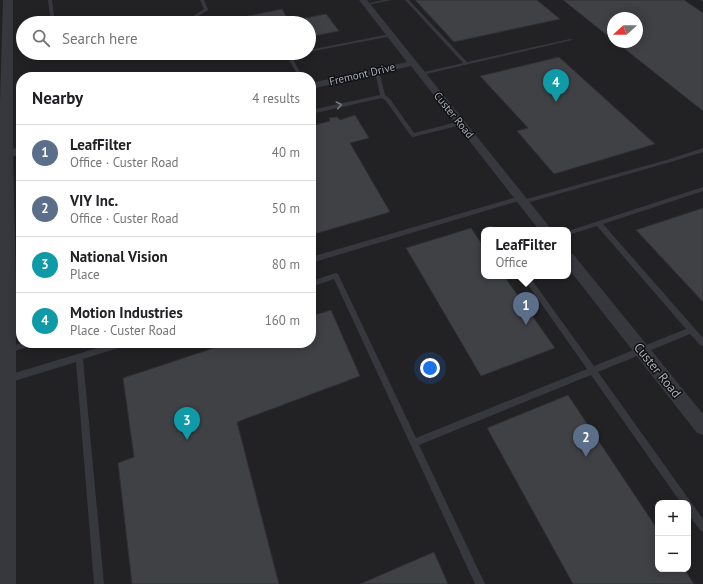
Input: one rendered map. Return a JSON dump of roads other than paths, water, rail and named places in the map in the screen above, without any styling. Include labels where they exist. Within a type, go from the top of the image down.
[{"type":"street","points":[[3,584],[6,380],[4,221],[14,152],[4,30],[8,0]]},
{"type":"street","name":"Custer Road","points":[[365,2],[544,227]]},
{"type":"street","name":"Fremont Drive","points":[[316,85],[413,63]]},
{"type":"street","name":"Custer Road","points":[[571,262],[703,427]]},
{"type":"lane","points":[[50,0],[52,16]]},
{"type":"lane","points":[[196,16],[206,9],[202,0]]},
{"type":"lane","points":[[365,2],[390,0]]},
{"type":"lane","points":[[406,0],[466,64]]},
{"type":"lane","points":[[316,50],[390,35]]},
{"type":"lane","points":[[422,74],[570,40]]},
{"type":"lane","points":[[291,60],[298,72]]},
{"type":"lane","points":[[377,71],[383,96],[388,100],[413,135],[461,123]]},
{"type":"lane","points":[[316,111],[383,96]]},
{"type":"lane","points":[[316,259],[522,200],[672,160],[703,150]]},
{"type":"lane","points":[[571,232],[703,189]]},
{"type":"lane","points":[[598,223],[703,342]]},
{"type":"lane","points":[[316,282],[336,276],[480,584]]},
{"type":"lane","points":[[527,279],[684,500]]},
{"type":"lane","points":[[414,443],[692,330]]},
{"type":"lane","points":[[6,351],[16,348]]},
{"type":"lane","points":[[6,380],[109,348]]},
{"type":"lane","points":[[79,357],[99,584]]},
{"type":"lane","points":[[691,510],[703,527]]},
{"type":"place","name":"Motion Industries","points":[[556,102]]},
{"type":"place","name":"LeafFilter","points":[[526,325]]},
{"type":"place","name":"National Vision","points":[[187,440]]},
{"type":"place","name":"VIY Inc.","points":[[586,457]]}]
